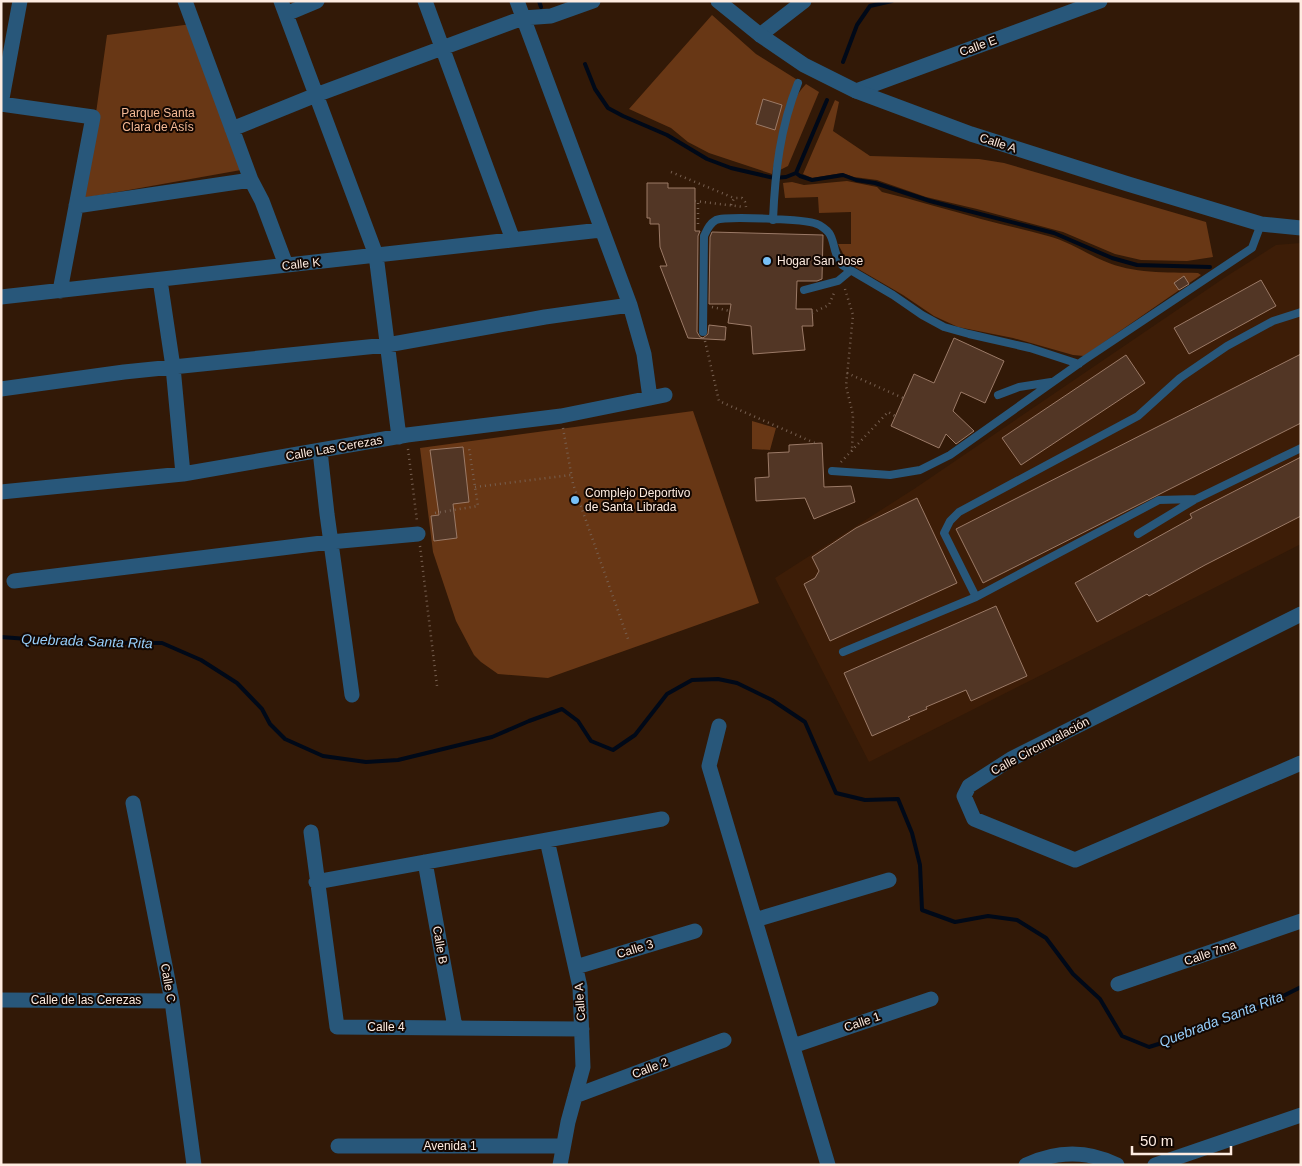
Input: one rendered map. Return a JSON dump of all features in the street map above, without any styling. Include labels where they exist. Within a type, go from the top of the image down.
[{"type":"street","points":[[20,1],[1,104],[94,117],[60,291]]},
{"type":"street","points":[[186,1],[251,180],[262,201],[286,265]]},
{"type":"street","points":[[317,1],[284,7],[376,255],[387,345],[403,436]]},
{"type":"street","points":[[425,1],[513,240]]},
{"type":"street","points":[[1,389],[173,367],[387,345],[545,317],[630,305],[517,1]]},
{"type":"street","points":[[232,129],[316,95],[523,18],[551,16],[593,1]]},
{"type":"street","name":"Calle A","points":[[718,1],[760,36],[804,64],[856,92],[971,134],[1128,184],[1261,224],[1301,228]]},
{"type":"street","points":[[760,36],[804,1]]},
{"type":"street","name":"Calle E","points":[[856,92],[1100,1]]},
{"type":"street","points":[[76,206],[251,180]]},
{"type":"street","name":"Calle K","points":[[1,297],[601,230]]},
{"type":"street","points":[[160,280],[173,367],[183,474]]},
{"type":"street","name":"Calle Las Cerezas","points":[[1,492],[183,474],[403,436],[561,416],[657,396],[630,305]]},
{"type":"street","points":[[320,451],[330,542],[352,695]]},
{"type":"street","points":[[14,581],[330,542],[418,534]]},
{"type":"street","name":"Calle Circunvalación","points":[[1301,614],[1011,759],[969,786],[964,796],[974,819],[1076,860],[1301,764]]},
{"type":"street","points":[[719,726],[709,766],[828,1165]]},
{"type":"street","name":"Calle C","points":[[133,802],[172,1001],[194,1165]]},
{"type":"street","points":[[316,882],[662,819]]},
{"type":"street","name":"Calle 4","points":[[310,832],[338,1027],[582,1029]]},
{"type":"street","name":"Calle A","points":[[547,840],[580,987],[582,1029],[583,1068],[560,1165]]},
{"type":"street","name":"Calle B","points":[[425,862],[455,1027]]},
{"type":"street","points":[[755,920],[889,880]]},
{"type":"street","name":"Calle 7ma","points":[[1118,984],[1301,922]]},
{"type":"street","name":"Calle 3","points":[[576,967],[695,931]]},
{"type":"street","name":"Calle 1","points":[[793,1046],[932,998]]},
{"type":"street","name":"Calle de las Cerezas","points":[[1,1000],[172,1001]]},
{"type":"street","name":"Calle 2","points":[[575,1096],[724,1040]]},
{"type":"street","points":[[1155,1165],[1301,1115]]},
{"type":"street","name":"Avenida 1","points":[[338,1146],[563,1146]]},
{"type":"street","points":[[1026,1165],[1038,1159],[1062,1153],[1103,1158],[1117,1165]]},
{"type":"lane","points":[[773,220],[775,187],[783,127],[789,105],[798,84]]},
{"type":"lane","points":[[703,332],[704,236],[709,226],[716,220],[729,218],[816,223],[830,233],[836,258],[842,265],[944,327],[1030,348],[1079,364]]},
{"type":"lane","points":[[832,471],[890,475],[920,470],[950,455],[1079,364],[1252,248],[1261,224]]},
{"type":"lane","points":[[804,290],[838,281],[850,271]]},
{"type":"lane","points":[[976,597],[944,533],[950,521],[959,512],[1138,416],[1180,378],[1227,346],[1273,321],[1301,312]]},
{"type":"lane","points":[[998,396],[1019,387],[1053,382]]},
{"type":"lane","points":[[1138,534],[1196,499],[1301,448]]},
{"type":"lane","points":[[843,652],[976,597],[1158,500],[1196,499]]},
{"type":"path","points":[[671,172],[734,198],[742,198],[746,207]]},
{"type":"path","points":[[731,205],[734,198]]},
{"type":"path","points":[[695,200],[773,210]]},
{"type":"path","points":[[812,313],[829,305],[838,281],[845,287],[853,316],[846,386],[853,415],[852,452]]},
{"type":"path","points":[[703,304],[730,311]]},
{"type":"path","points":[[703,332],[719,401],[817,444]]},
{"type":"path","points":[[847,373],[903,398]]},
{"type":"path","points":[[832,471],[888,412],[895,416]]},
{"type":"path","points":[[561,416],[571,475],[628,639]]},
{"type":"path","points":[[403,436],[418,534],[437,686]]},
{"type":"path","points":[[435,513],[478,506],[469,448]]},
{"type":"path","points":[[475,487],[571,475]]},
{"type":"shaded area","points":[[1301,243],[1301,544],[869,762],[775,578],[914,489],[1227,276],[1276,245]]},
{"type":"green space","points":[[712,15],[756,54],[796,79],[786,107],[772,174],[709,153],[688,142],[671,128],[629,109]]},
{"type":"green space","name":"Parque Santa Clara de Asís","points":[[192,24],[241,170],[84,198],[107,35]]},
{"type":"green space","points":[[806,84],[819,92],[788,166],[780,170],[784,136],[790,113],[794,102]]},
{"type":"green space","points":[[835,100],[839,102],[833,131],[870,156],[979,159],[1004,163],[1206,222],[1213,257],[1187,261],[1141,260],[1115,254],[1063,232],[926,197],[877,180],[854,177],[842,173],[812,178],[803,174]]},
{"type":"green space","points":[[847,181],[877,187],[882,192],[1055,238],[1097,258],[1126,268],[1198,273],[1201,275],[1084,356],[1073,355],[1013,338],[958,327],[934,316],[903,295],[848,263],[838,244],[851,244],[851,212],[819,213],[818,197],[785,198],[783,183],[792,182],[804,185]]},
{"type":"green space","name":"Complejo Deportivo de Santa Librada","points":[[693,411],[759,603],[548,678],[498,674],[481,662],[474,655],[456,621],[433,552],[420,448]]},
{"type":"green space","points":[[752,421],[776,428],[770,450],[752,449]]},
{"type":"building","points":[[763,99],[782,105],[775,130],[756,124]]},
{"type":"building","points":[[647,183],[668,183],[668,188],[695,188],[695,231],[700,231],[698,236],[697,332],[703,338],[708,334],[709,325],[726,327],[725,340],[688,338],[660,266],[667,266],[660,247],[659,224],[650,224],[650,218],[647,218]]},
{"type":"building","name":"Hogar San Jose","points":[[712,232],[823,235],[822,279],[817,281],[797,281],[796,309],[812,309],[813,326],[802,326],[805,350],[753,354],[751,326],[728,323],[731,304],[709,304],[710,237]]},
{"type":"building","points":[[1184,276],[1189,284],[1179,290],[1174,283]]},
{"type":"building","points":[[1261,280],[1276,306],[1189,354],[1174,328]]},
{"type":"building","points":[[954,338],[1004,361],[985,403],[961,392],[953,411],[974,431],[956,444],[946,434],[939,448],[891,426],[914,374],[934,383]]},
{"type":"building","points":[[1301,354],[1301,423],[983,583],[956,529]]},
{"type":"building","points":[[1126,355],[1145,383],[1021,465],[1002,438]]},
{"type":"building","points":[[822,443],[824,487],[851,486],[855,502],[814,519],[805,498],[756,501],[755,478],[769,477],[768,453],[789,452],[789,445]]},
{"type":"building","points":[[463,447],[469,502],[453,504],[457,538],[434,541],[431,516],[439,515],[430,450]]},
{"type":"building","points":[[1301,457],[1301,516],[1149,596],[1147,594],[1097,622],[1075,583],[1192,518],[1190,514]]},
{"type":"building","points":[[917,498],[957,583],[830,641],[804,584],[815,578],[819,571],[812,557],[856,528]]},
{"type":"building","points":[[996,606],[1027,676],[971,701],[966,690],[926,707],[927,709],[908,717],[910,719],[872,736],[844,673]]},
{"type":"waterway","points":[[539,1],[541,7]]},
{"type":"waterway","points":[[843,62],[857,25],[870,6],[892,1]]},
{"type":"waterway","points":[[585,64],[595,89],[608,108],[667,135],[707,159],[731,168],[774,178],[786,177],[796,173],[827,100]]},
{"type":"waterway","points":[[796,173],[812,180],[843,175],[856,180],[875,183],[930,201],[1054,233],[1112,258],[1137,265],[1210,267]]},
{"type":"waterway","name":"Quebrada Santa Rita","points":[[1,637],[82,643],[162,643],[201,660],[237,683],[262,709],[270,724],[285,739],[323,756],[366,762],[398,760],[492,737],[562,709],[578,721],[591,741],[613,750],[635,735],[667,694],[692,680],[718,679],[737,683],[772,700],[805,722],[836,793],[865,800],[898,799],[912,833],[920,865],[922,910],[955,922],[988,916],[1017,920],[1046,938],[1073,974],[1100,999],[1122,1036],[1149,1047],[1181,1037],[1269,1003],[1301,987]]},
{"type":"place","name":"Hogar San Jose","points":[[767,261]]},
{"type":"place","name":"Complejo Deportivo de Santa Librada","points":[[575,500]]}]
